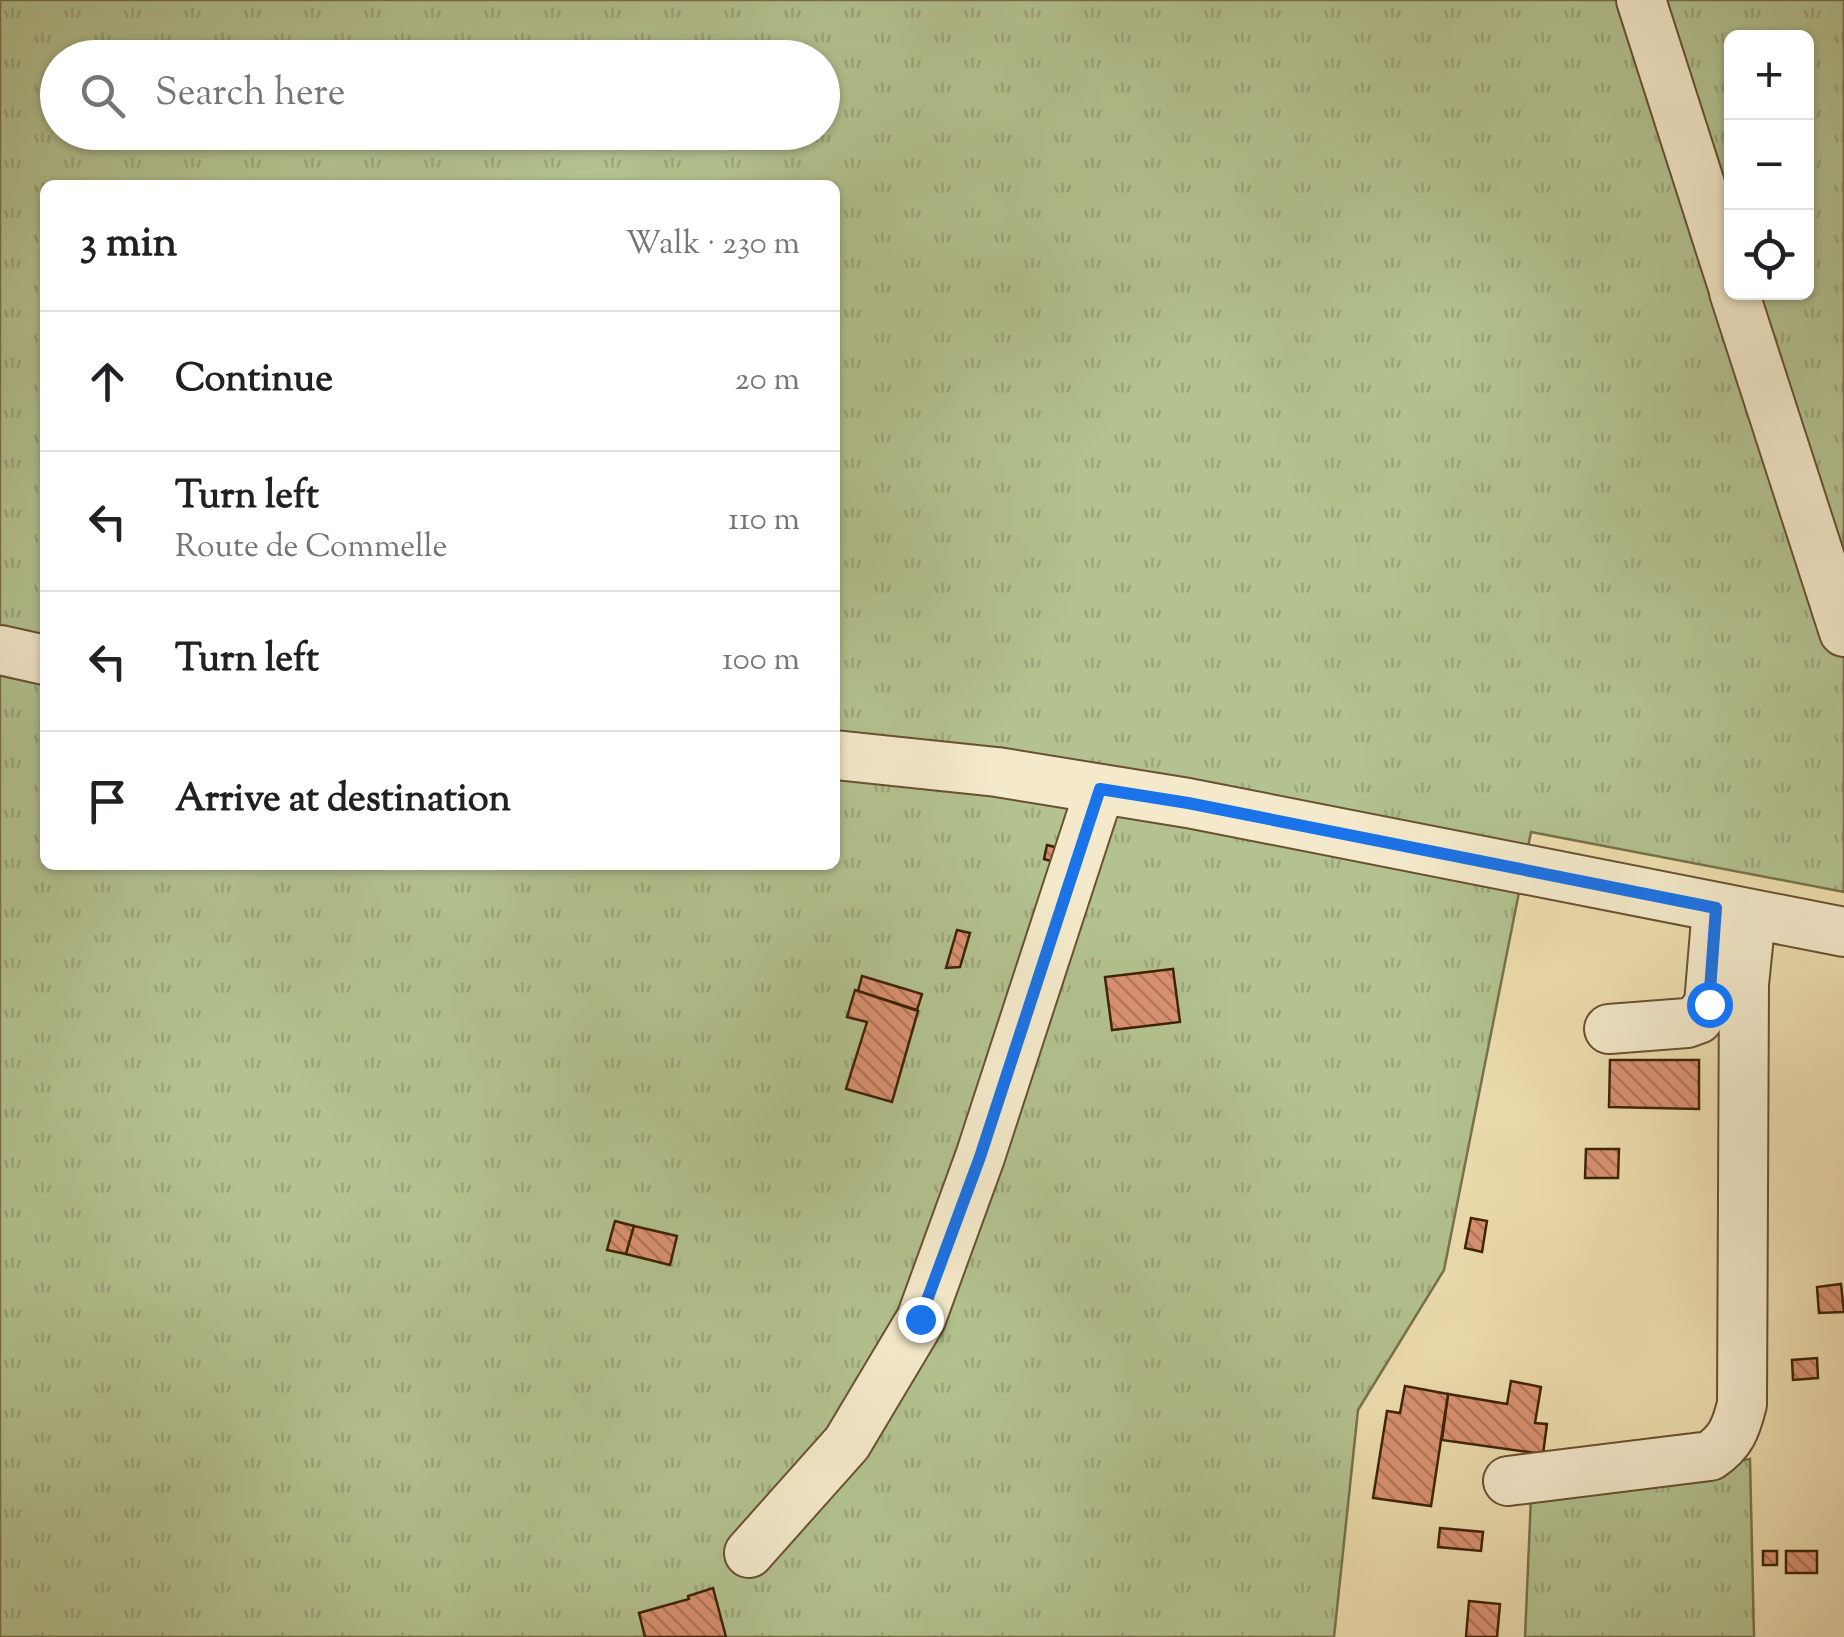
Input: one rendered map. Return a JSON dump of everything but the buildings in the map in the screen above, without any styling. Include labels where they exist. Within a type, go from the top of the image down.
[{"type":"street","points":[[1641,0],[1724,259]]},
{"type":"street","points":[[1737,300],[1844,632]]},
{"type":"street","points":[[0,650],[40,659]]},
{"type":"street","points":[[840,756],[996,772],[1188,803],[1844,932]]},
{"type":"street","points":[[749,1553],[848,1443],[920,1319],[980,1157],[1100,789]]},
{"type":"street","points":[[1609,1029],[1688,1023],[1705,1011],[1734,912]]},
{"type":"street","points":[[1508,1481],[1710,1456],[1726,1445],[1736,1429],[1742,1404],[1744,984],[1734,912]]},
{"type":"green space","points":[[0,0],[1844,0],[1844,892],[1531,832],[1444,1270],[1358,1410],[1334,1637],[0,1637]]},
{"type":"green space","points":[[1750,1459],[1754,1637],[1525,1637],[1531,1497]]},
{"type":"route","points":[[920,1319],[980,1157],[1100,789],[1716,908],[1709,1004]]}]
